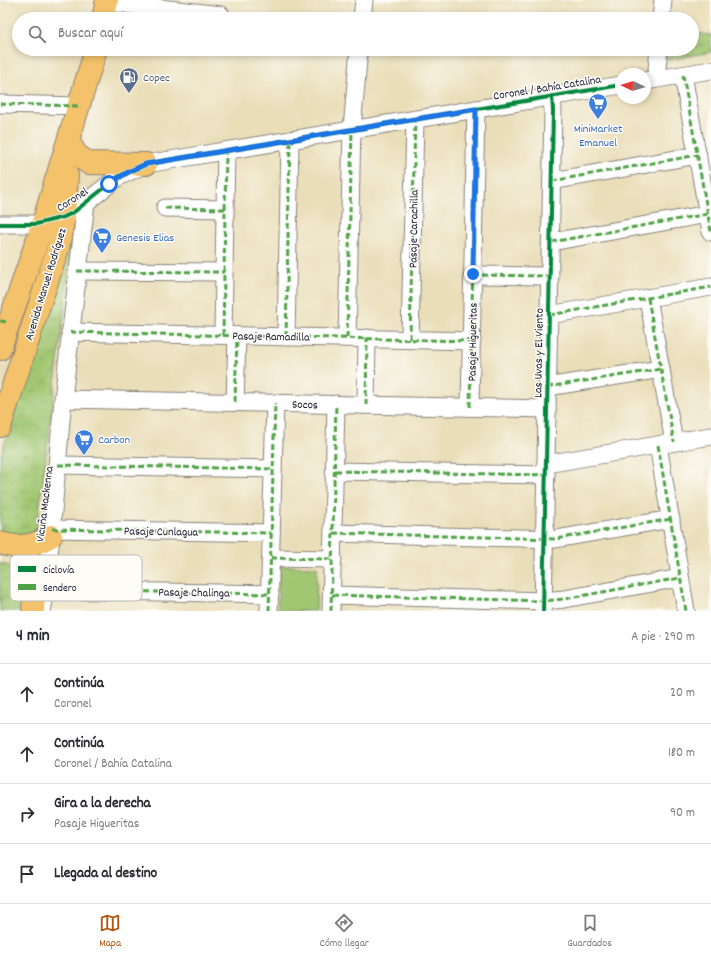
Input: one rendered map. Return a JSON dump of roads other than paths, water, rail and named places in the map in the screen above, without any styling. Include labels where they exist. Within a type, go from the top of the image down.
[{"type":"main road","points":[[94,56],[69,142],[76,154],[88,163],[146,164]]},
{"type":"main road","name":"Avenida Manuel Rodríguez","points":[[0,426],[56,256],[64,217],[69,142]]},
{"type":"main road","name":"Avenida Manuel Rodríguez","points":[[0,349],[5,322],[43,223],[69,142]]},
{"type":"main road","points":[[8,545],[47,536]]},
{"type":"main road","points":[[8,545],[23,555]]},
{"type":"main road","name":"Vicuña Mackenna","points":[[33,611],[36,601]]},
{"type":"street","points":[[363,12],[364,0]]},
{"type":"street","points":[[662,12],[663,0]]},
{"type":"street","points":[[106,7],[178,12]]},
{"type":"street","points":[[347,338],[352,129],[358,56]]},
{"type":"street","points":[[651,77],[657,56]]},
{"type":"street","points":[[651,80],[711,70]]},
{"type":"street","points":[[683,75],[711,232]]},
{"type":"street","name":"Coronel / Bahía Catalina","points":[[146,164],[615,86]]},
{"type":"street","name":"Las Uvas y El Viento","points":[[543,606],[552,181],[552,96]]},
{"type":"street","points":[[0,104],[80,106]]},
{"type":"street","name":"Pasaje Higueritas","points":[[470,407],[476,109]]},
{"type":"street","name":"Pasaje Carachilla","points":[[410,339],[415,119]]},
{"type":"street","points":[[286,337],[290,140]]},
{"type":"street","points":[[226,151],[224,272],[235,402]]},
{"type":"street","points":[[552,181],[698,155]]},
{"type":"street","name":"Coronel","points":[[0,224],[43,223],[64,217],[118,177],[146,164]]},
{"type":"street","name":"Vicuña Mackenna","points":[[45,555],[58,465],[70,332],[86,202]]},
{"type":"street","points":[[165,208],[225,209]]},
{"type":"street","points":[[550,242],[708,214]]},
{"type":"street","points":[[77,270],[224,272]]},
{"type":"street","points":[[473,274],[550,276]]},
{"type":"street","points":[[549,315],[711,287]]},
{"type":"street","points":[[648,298],[661,369],[671,519],[686,611]]},
{"type":"street","name":"Pasaje Ramadilla","points":[[70,332],[472,341]]},
{"type":"street","points":[[366,405],[367,338]]},
{"type":"street","points":[[548,388],[661,369]]},
{"type":"street","name":"Vicuña Mackenna","points":[[47,536],[48,470],[63,399]]},
{"type":"street","name":"Socos","points":[[63,399],[547,409]]},
{"type":"street","points":[[269,611],[274,403]]},
{"type":"street","points":[[336,404],[332,603],[543,606],[564,599],[680,578]]},
{"type":"street","points":[[334,471],[546,470],[666,443],[711,436]]},
{"type":"street","points":[[58,465],[273,469]]},
{"type":"street","points":[[333,533],[544,539],[566,538],[671,519]]},
{"type":"street","name":"Pasaje Cunlagua","points":[[47,536],[271,533]]},
{"type":"street","points":[[271,558],[333,559]]},
{"type":"street","name":"Pasaje Chalinga","points":[[142,588],[270,594]]},
{"type":"street","name":"Vicuña Mackenna","points":[[42,601],[42,611]]},
{"type":"place","name":"Copec","points":[[129,94]]},
{"type":"place","name":"MiniMarket Emanuel","points":[[598,120]]},
{"type":"place","name":"Genesis Elias","points":[[102,254]]},
{"type":"place","name":"Carbon","points":[[84,456]]}]
